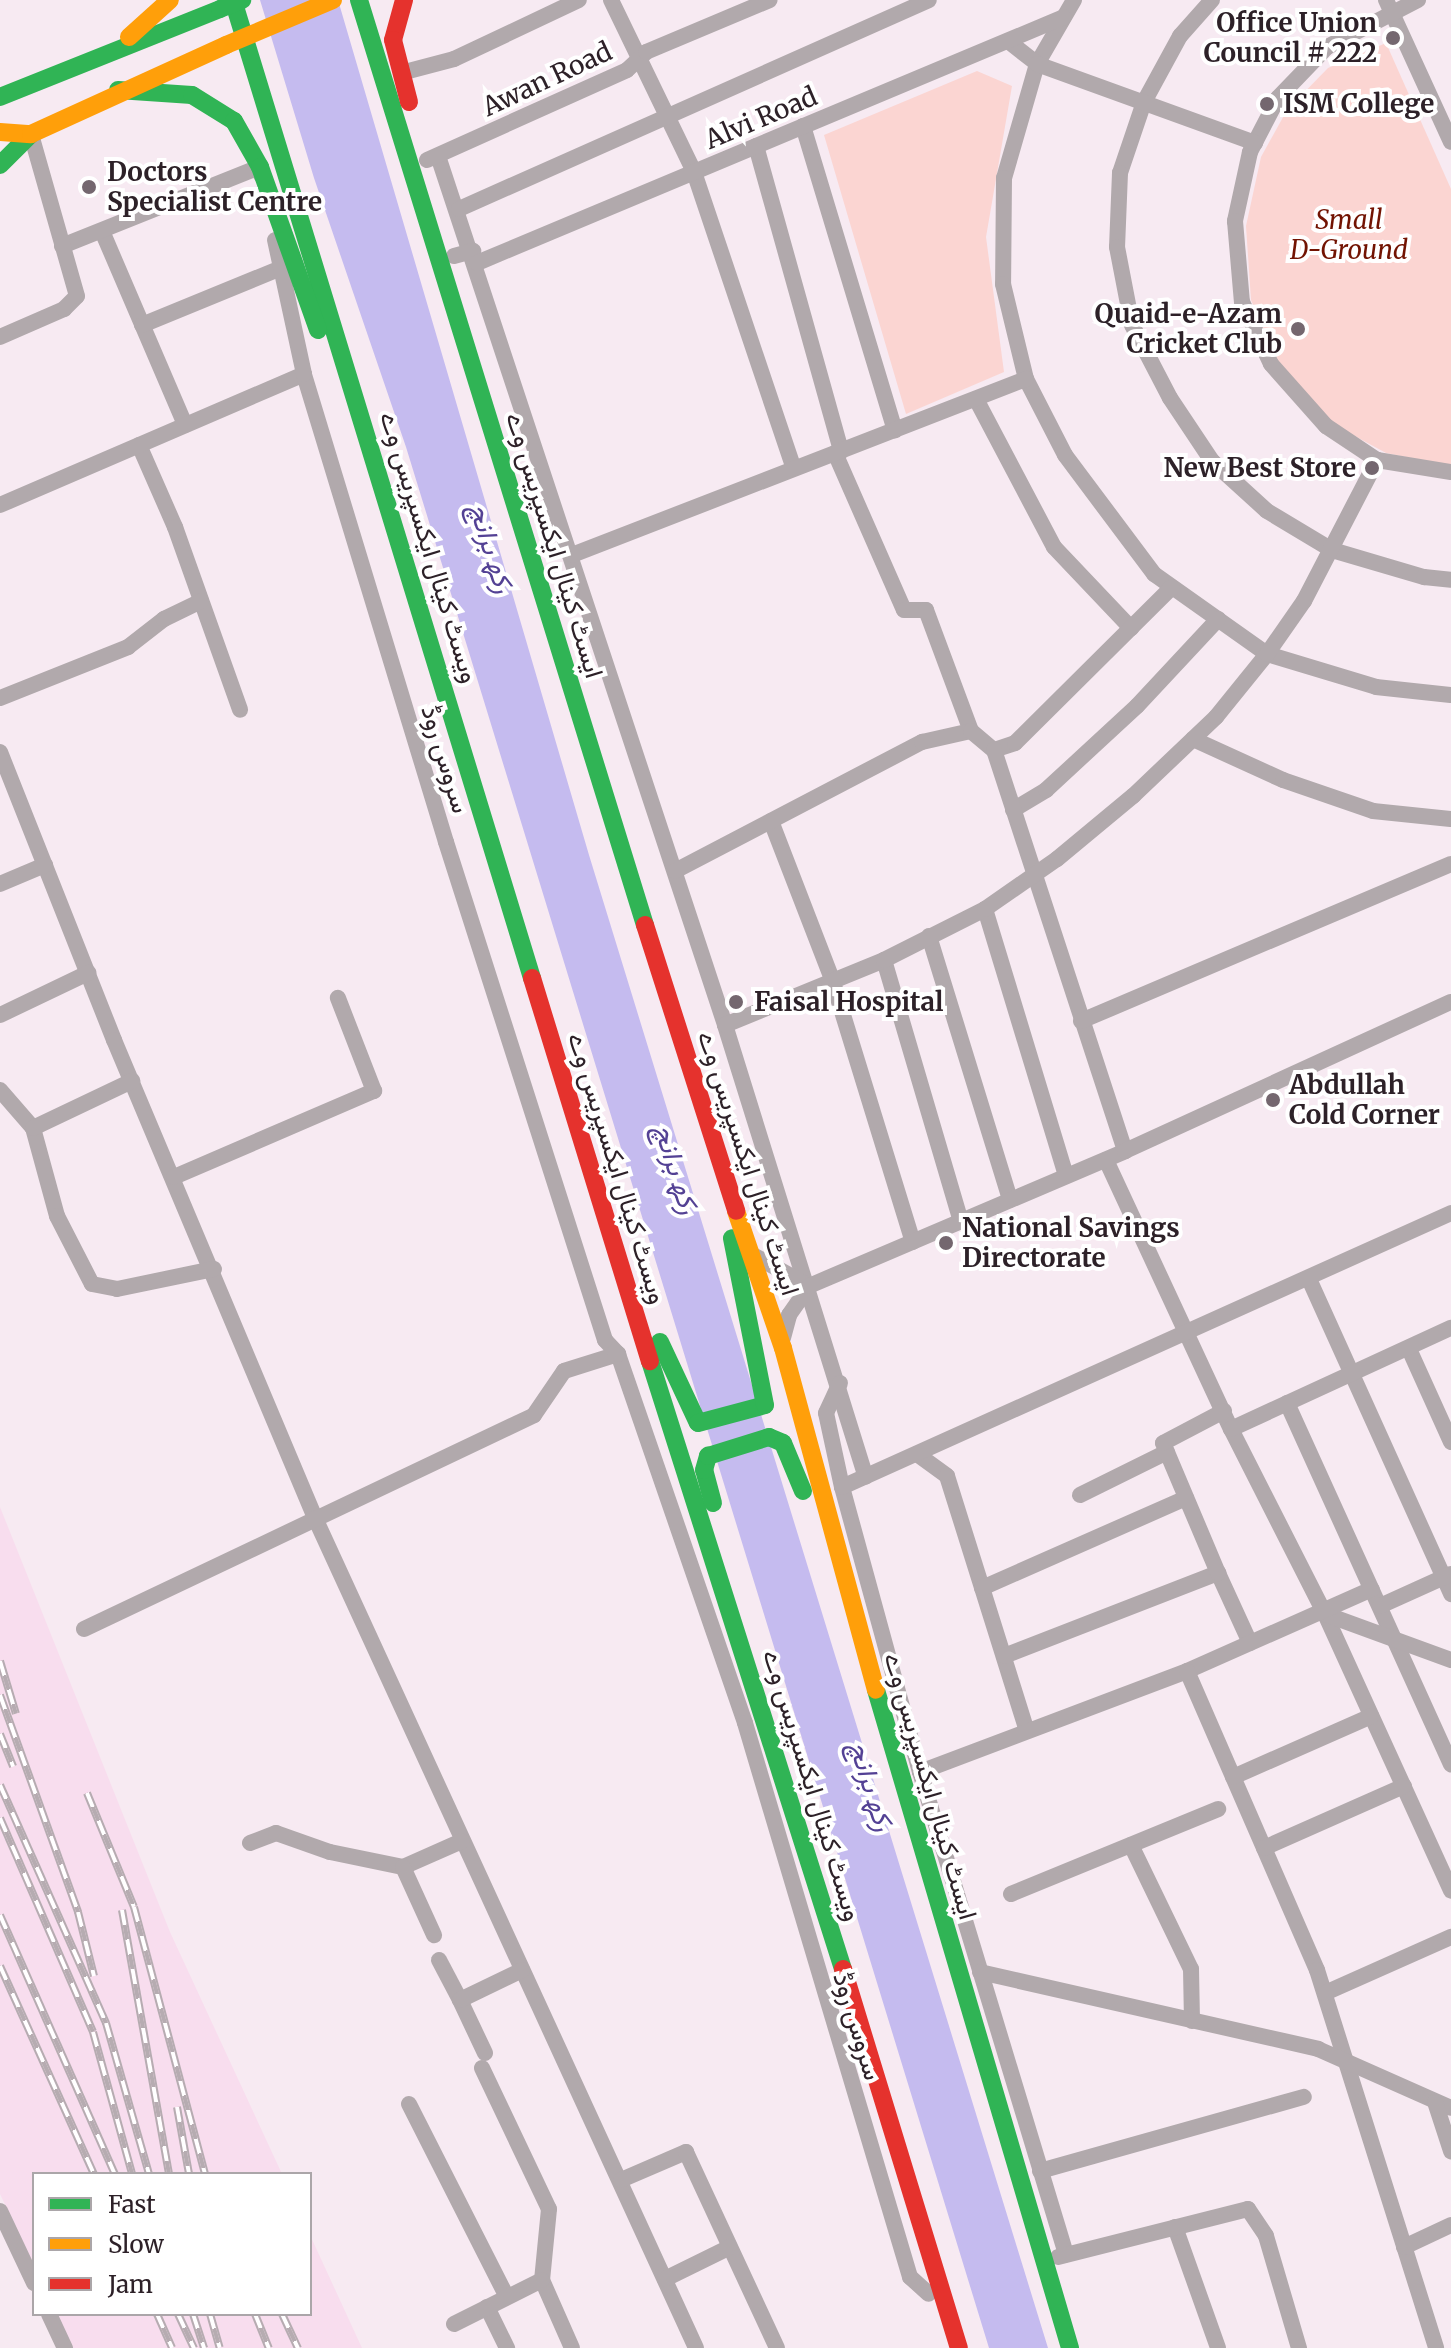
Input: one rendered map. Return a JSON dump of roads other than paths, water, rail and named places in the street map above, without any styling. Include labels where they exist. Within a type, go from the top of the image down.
[{"type":"main road","points":[[93,62],[149,23],[170,0]]},
{"type":"main road","points":[[3,94],[93,62],[242,0]]},
{"type":"main road","points":[[0,165],[31,134],[118,90],[333,0]]},
{"type":"main road","name":"ایسٹ کینال ایکسپریس وے","points":[[359,0],[706,1122],[783,1348],[871,1673],[1070,2348]]},
{"type":"main road","points":[[404,0],[393,40],[401,73],[468,257],[572,688]]},
{"type":"main road","name":"ویسٹ کینال ایکسپریس وے","points":[[226,5],[464,744],[584,1149],[761,1701],[959,2348]]},
{"type":"main road","points":[[118,90],[170,90],[215,105],[234,121],[260,167],[464,744]]},
{"type":"main road","points":[[0,132],[31,134]]},
{"type":"main road","points":[[584,1149],[685,1405],[705,1425],[762,1410],[766,1387],[706,1122]]},
{"type":"main road","points":[[761,1701],[704,1470],[713,1451],[769,1437],[788,1451],[871,1673]]},
{"type":"main road","points":[[901,2163],[929,2294],[945,2348]]},
{"type":"main road","points":[[1045,2261],[1078,2348]]},
{"type":"street","points":[[401,73],[454,59],[579,0]]},
{"type":"street","points":[[611,0],[694,172],[793,467]]},
{"type":"street","name":"Awan Road","points":[[432,158],[627,70],[637,57],[770,0]]},
{"type":"street","points":[[459,209],[929,0]]},
{"type":"street","points":[[1074,0],[1037,64],[1004,178],[1003,284],[1026,379],[1065,455],[1154,574],[1267,654],[1376,687],[1451,695]]},
{"type":"street","points":[[1212,0],[1180,36],[1144,102],[1120,173],[1117,247],[1132,325],[1170,398],[1212,461],[1267,511],[1332,550],[1451,580]]},
{"type":"street","points":[[1418,0],[1389,6],[1327,47],[1278,98],[1255,143],[1235,221],[1242,302],[1271,364],[1326,426],[1377,460],[1451,472]]},
{"type":"street","points":[[1389,6],[1451,142]]},
{"type":"street","name":"Alvi Road","points":[[468,257],[694,172],[1064,17]]},
{"type":"street","points":[[1008,41],[1037,64],[1255,143]]},
{"type":"street","points":[[803,126],[895,430]]},
{"type":"street","points":[[0,337],[64,309],[77,296],[31,134]]},
{"type":"street","points":[[756,146],[838,452],[904,610],[926,610],[971,731],[994,750],[1125,1151]]},
{"type":"street","points":[[432,158],[459,209],[468,257],[572,555],[725,1025],[775,1196],[809,1286],[840,1383],[866,1477]]},
{"type":"street","points":[[62,246],[260,167]]},
{"type":"street","name":"سروس روڈ","points":[[260,167],[304,374],[605,1340],[618,1354],[745,1723],[910,2277],[929,2294]]},
{"type":"street","points":[[102,231],[185,425]]},
{"type":"street","points":[[142,325],[281,268]]},
{"type":"street","points":[[0,505],[304,374]]},
{"type":"street","points":[[572,555],[1026,379]]},
{"type":"street","points":[[976,399],[1054,547],[1131,628]]},
{"type":"street","points":[[139,445],[240,710]]},
{"type":"street","points":[[725,1025],[884,960],[985,909],[1036,875],[1193,739],[1267,654],[1332,550],[1377,460]]},
{"type":"street","points":[[994,750],[1015,743],[1172,587]]},
{"type":"street","points":[[0,698],[128,647],[164,619],[201,601]]},
{"type":"street","points":[[1013,810],[1046,790],[1137,706],[1218,619]]},
{"type":"street","points":[[675,871],[922,742],[971,731]]},
{"type":"street","points":[[1193,739],[1283,780],[1373,811],[1451,819]]},
{"type":"street","points":[[0,752],[132,1081],[214,1269],[315,1518],[696,2348]]},
{"type":"street","points":[[771,821],[832,979],[913,1242]]},
{"type":"street","points":[[1081,1021],[1451,864]]},
{"type":"street","points":[[0,884],[45,865]]},
{"type":"street","points":[[985,909],[1066,1176]]},
{"type":"street","points":[[929,936],[1010,1200]]},
{"type":"street","points":[[884,960],[961,1221]]},
{"type":"street","points":[[0,1015],[88,973]]},
{"type":"street","points":[[174,1177],[374,1091],[338,998]]},
{"type":"street","points":[[783,1348],[789,1315],[809,1286],[1106,1160],[1451,1002]]},
{"type":"street","points":[[33,1128],[132,1081]]},
{"type":"street","points":[[0,1090],[33,1128],[57,1216],[92,1284],[117,1289],[214,1269]]},
{"type":"street","points":[[1106,1160],[1231,1429],[1324,1612],[1451,1890]]},
{"type":"street","points":[[842,1487],[1451,1213]]},
{"type":"street","points":[[753,1255],[809,1286]]},
{"type":"street","points":[[1309,1279],[1447,1576],[1451,1594]]},
{"type":"street","points":[[1231,1429],[1451,1328]]},
{"type":"street","points":[[1409,1349],[1451,1442]]},
{"type":"street","points":[[84,1629],[534,1415],[547,1401],[550,1387],[564,1371],[618,1354]]},
{"type":"street","points":[[840,1383],[826,1413],[842,1487],[920,1772],[1066,2254]]},
{"type":"street","points":[[1287,1403],[1451,1765]]},
{"type":"street","points":[[1224,1411],[1163,1439],[1250,1643]]},
{"type":"street","points":[[1080,1495],[1167,1452]]},
{"type":"street","points":[[917,1454],[947,1476],[1027,1731]]},
{"type":"street","points":[[982,1588],[1186,1498]]},
{"type":"street","points":[[1004,1656],[1218,1573]]},
{"type":"street","points":[[1380,1606],[1447,1576]]},
{"type":"street","points":[[920,1772],[1187,1671],[1372,1589]]},
{"type":"street","points":[[1324,1612],[1451,1660]]},
{"type":"street","points":[[1187,1671],[1325,1993],[1436,2348]]},
{"type":"street","points":[[1233,1777],[1371,1716]]},
{"type":"street","points":[[1264,1848],[1404,1786]]},
{"type":"street","points":[[1011,1894],[1218,1809]]},
{"type":"street","points":[[250,1843],[276,1833],[330,1852],[403,1867],[462,1841]]},
{"type":"street","points":[[1131,1845],[1191,1969],[1192,2021]]},
{"type":"street","points":[[403,1867],[434,1935]]},
{"type":"street","points":[[1325,1993],[1451,1937]]},
{"type":"street","points":[[439,1960],[460,2000],[549,2209],[542,2280],[572,2348]]},
{"type":"street","points":[[460,2000],[522,1970]]},
{"type":"street","points":[[980,1972],[1287,2040],[1349,2062],[1443,2105],[1451,2151]]},
{"type":"street","points":[[1040,2171],[1304,2097]]},
{"type":"street","points":[[409,2104],[507,2297]]},
{"type":"street","points":[[621,2180],[686,2152],[777,2348]]},
{"type":"street","points":[[0,2211],[32,2279]]},
{"type":"street","points":[[1045,2261],[1175,2227],[1254,2211],[1299,2348]]},
{"type":"street","points":[[1404,2247],[1451,2225]]},
{"type":"street","points":[[1175,2227],[1218,2348]]},
{"type":"street","points":[[665,2279],[730,2247]]},
{"type":"street","points":[[454,2324],[542,2280]]},
{"type":"street","points":[[487,2307],[507,2348]]},
{"type":"street","points":[[50,2316],[65,2348]]},
{"type":"water","name":"رکھ برانچ","points":[[260,0],[338,0],[589,855],[1048,2348],[989,2348],[406,447],[314,178]]},
{"type":"railway","points":[[0,1661],[16,1714]]},
{"type":"railway","points":[[0,1695],[78,1912],[94,1976]]},
{"type":"railway","points":[[0,1734],[13,1766]]},
{"type":"railway","points":[[0,1785],[106,2023],[148,2172]]},
{"type":"railway","points":[[87,1793],[134,1907],[204,2172]]},
{"type":"railway","points":[[0,1818],[93,2032],[131,2172]]},
{"type":"railway","points":[[122,1910],[169,2172]]},
{"type":"railway","points":[[0,1915],[114,2172]]},
{"type":"railway","points":[[0,1966],[93,2172]]},
{"type":"railway","points":[[177,2107],[189,2172]]},
{"type":"railway","points":[[158,2316],[172,2348]]},
{"type":"railway","points":[[179,2316],[194,2348]]},
{"type":"railway","points":[[194,2316],[204,2348]]},
{"type":"railway","points":[[211,2316],[220,2348]]},
{"type":"railway","points":[[256,2316],[269,2348]]},
{"type":"railway","points":[[283,2316],[298,2348]]},
{"type":"place","name":"Office Union Council # 222","points":[[1393,38]]},
{"type":"place","name":"ISM College","points":[[1267,104]]},
{"type":"place","name":"Doctors Specialist Centre","points":[[89,187]]},
{"type":"place","name":"Quaid-e-Azam Cricket Club","points":[[1298,329]]},
{"type":"place","name":"New Best Store","points":[[1372,468]]},
{"type":"place","name":"Faisal Hospital","points":[[736,1002]]},
{"type":"place","name":"Abdullah Cold Corner","points":[[1273,1100]]},
{"type":"place","name":"National Savings Directorate","points":[[946,1243]]},
{"type":"park label","name":"Small D-Ground","points":[[1349,235]]}]
